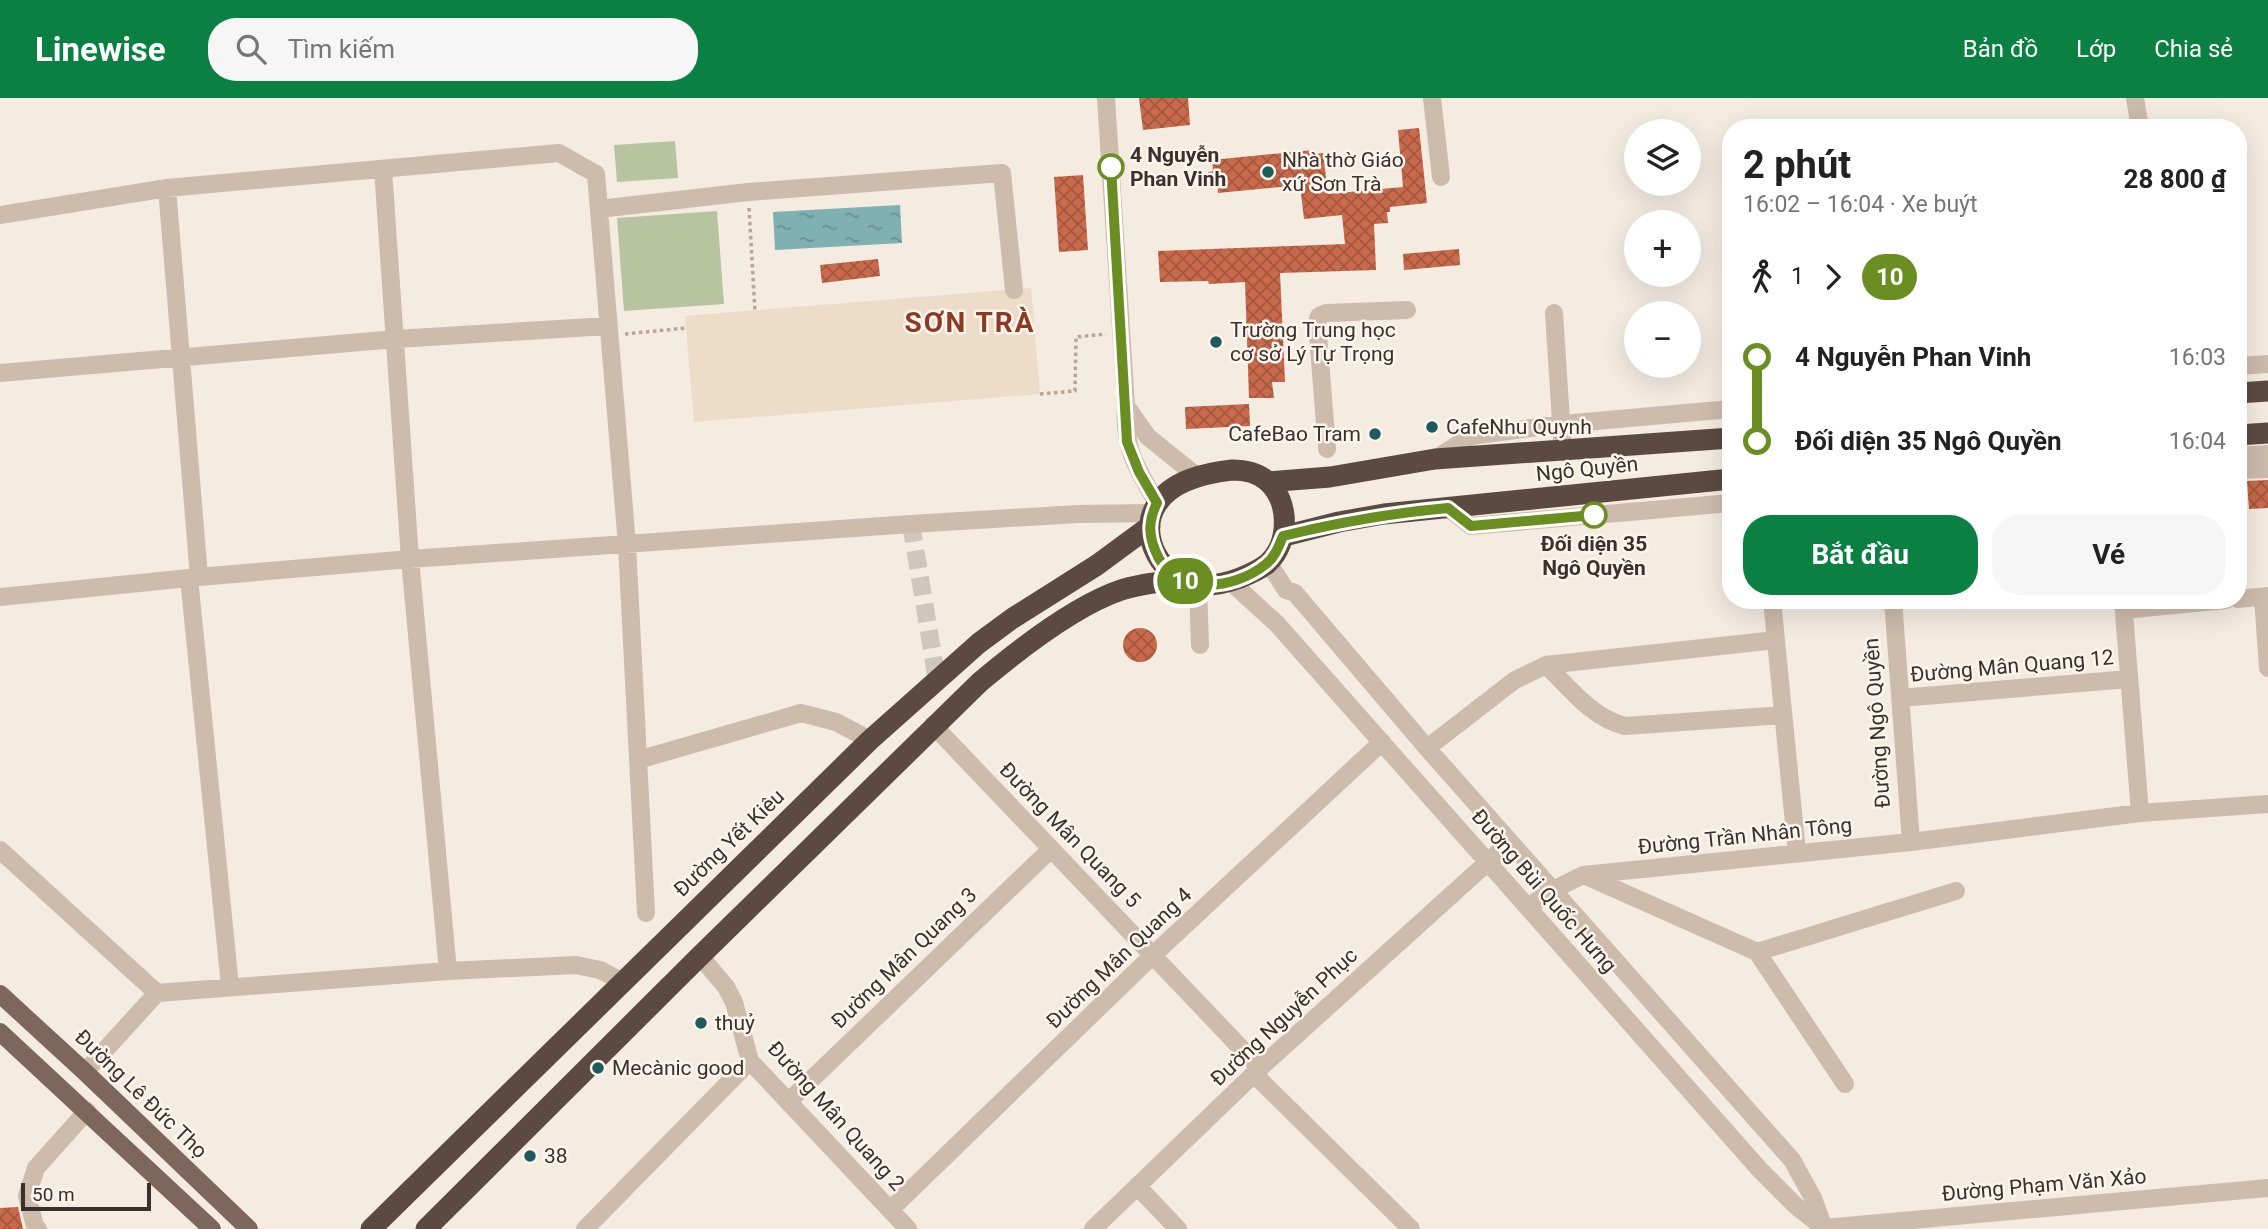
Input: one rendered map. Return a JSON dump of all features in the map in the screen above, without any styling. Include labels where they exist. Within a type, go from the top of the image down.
[{"type":"highway","points":[[2247,392],[2268,391]]},
{"type":"highway","points":[[2247,434],[2268,433]]},
{"type":"highway","name":"Ngô Quyền","points":[[1435,459],[1722,439]]},
{"type":"highway","points":[[1268,482],[1330,477],[1435,459]]},
{"type":"highway","points":[[426,1229],[933,726],[980,682],[1031,641],[1091,604],[1121,590],[1189,582],[1231,582],[1268,562],[1283,536],[1284,517],[1279,497],[1268,482],[1245,470],[1217,472],[1198,477],[1167,493],[1153,514],[1152,542],[1157,557],[1166,569],[1189,582]]},
{"type":"highway","name":"Ngô Quyền","points":[[1448,508],[1722,480]]},
{"type":"highway","points":[[1283,536],[1384,514],[1448,508]]},
{"type":"highway","name":"Đường Yết Kiêu","points":[[371,1229],[870,740],[979,643],[1013,618],[1097,565],[1153,514]]},
{"type":"main road","name":"Đường Lê Đức Thọ","points":[[0,994],[249,1229]]},
{"type":"main road","points":[[0,1032],[212,1229]]},
{"type":"street","points":[[0,597],[410,559],[1078,514],[1153,514],[1125,433],[1122,333],[1106,98]]},
{"type":"street","points":[[1439,98],[1432,98],[1441,177]]},
{"type":"street","points":[[2135,98],[2138,119]]},
{"type":"street","points":[[0,215],[167,188],[559,153],[596,174],[627,545],[646,913]]},
{"type":"street","points":[[383,169],[410,559],[448,971]]},
{"type":"street","points":[[599,209],[748,192],[1002,173],[1014,290]]},
{"type":"street","points":[[167,188],[181,357],[194,577],[230,986]]},
{"type":"street","points":[[1326,449],[1317,322],[1319,316],[1407,310]]},
{"type":"street","points":[[1554,313],[1563,452]]},
{"type":"street","points":[[0,373],[396,339],[608,330]]},
{"type":"street","points":[[2247,365],[2268,364]]},
{"type":"street","points":[[1126,406],[1147,437],[1198,477]]},
{"type":"street","points":[[1435,459],[1471,436],[1562,424],[1722,410]]},
{"type":"street","points":[[2247,455],[2268,454]]},
{"type":"street","points":[[2247,470],[2268,468]]},
{"type":"street","points":[[1448,508],[1471,526],[1722,504]]},
{"type":"street","name":"Đường Bùi Quốc Hưng","points":[[1268,562],[1286,590],[1295,593],[1427,748],[1791,1160],[1813,1198],[1824,1229]]},
{"type":"street","points":[[1189,582],[1200,645]]},
{"type":"street","name":"Đường Bùi Quốc Hưng","points":[[1231,582],[1277,624],[1761,1171],[1824,1229]]},
{"type":"street","points":[[2247,598],[2265,597],[2268,667]]},
{"type":"street","points":[[1773,609],[1797,853]]},
{"type":"street","name":"Đường Ngô Quyền","points":[[1894,609],[1911,842]]},
{"type":"street","points":[[2123,609],[2140,813]]},
{"type":"street","points":[[1427,748],[1515,680],[1546,665],[1776,640]]},
{"type":"street","points":[[1546,665],[1598,716],[1625,726],[1783,715]]},
{"type":"street","name":"Đường Mân Quang 12","points":[[1899,698],[2129,679]]},
{"type":"street","points":[[638,760],[801,713],[836,722],[870,740]]},
{"type":"street","name":"Đường Mân Quang 5","points":[[933,726],[1153,955],[1257,1071],[1410,1229]]},
{"type":"street","name":"Đường Mân Quang 4","points":[[890,1210],[1153,955],[1382,742]]},
{"type":"street","name":"Đường Trần Nhân Tông","points":[[1528,907],[1583,874],[1911,842],[2140,813],[2268,804]]},
{"type":"street","name":"Đường Nguyễn Phục","points":[[1093,1229],[1257,1071],[1510,842]]},
{"type":"street","name":"Đường Mân Quang 3","points":[[789,1101],[1051,849]]},
{"type":"street","points":[[0,850],[157,993]]},
{"type":"street","points":[[1583,874],[1757,952],[1845,1084]]},
{"type":"street","points":[[1757,952],[1956,891]]},
{"type":"street","name":"Đường Mân Quang 2","points":[[700,956],[726,987],[734,1002],[750,1061],[908,1229]]},
{"type":"street","points":[[85,1072],[157,993],[448,971],[576,965],[600,970],[623,982]]},
{"type":"street","points":[[585,1229],[750,1061]]},
{"type":"street","points":[[38,1229],[27,1196],[36,1168],[87,1111]]},
{"type":"street","points":[[1137,1186],[1178,1229]]},
{"type":"street","name":"Đường Phạm Văn Xảo","points":[[1824,1229],[2268,1188]]},
{"type":"path","points":[[748,192],[755,311]]},
{"type":"path","points":[[608,330],[687,328]]},
{"type":"path","points":[[1040,394],[1075,391],[1076,337],[1122,333]]},
{"type":"green space","points":[[675,141],[678,178],[617,182],[614,145]]},
{"type":"green space","points":[[717,211],[724,304],[624,311],[617,218]]},
{"type":"shaded area","points":[[1031,288],[1040,394],[694,422],[685,316]]},
{"type":"water","points":[[900,205],[902,243],[775,250],[773,212]]},
{"type":"building","points":[[1139,98],[1188,98],[1190,125],[1143,130]]},
{"type":"building","points":[[1419,128],[1427,203],[1390,207],[1390,212],[1387,212],[1388,223],[1374,224],[1376,270],[1280,273],[1285,382],[1272,382],[1274,398],[1249,398],[1245,282],[1160,282],[1158,251],[1345,244],[1342,215],[1304,219],[1300,185],[1218,193],[1217,183],[1210,184],[1208,172],[1213,171],[1212,160],[1314,150],[1314,154],[1323,153],[1328,194],[1403,187],[1398,130]]},
{"type":"building","points":[[1083,175],[1088,250],[1059,252],[1054,177]]},
{"type":"building","points":[[1459,249],[1460,265],[1404,270],[1403,254]]},
{"type":"building","points":[[878,259],[880,276],[822,283],[820,265]]},
{"type":"building","points":[[1249,404],[1250,426],[1186,429],[1185,407]]},
{"type":"building","points":[[2268,480],[2268,508],[2249,509],[2247,481]]},
{"type":"building","points":[[1140,628],[1152,633],[1157,645],[1152,657],[1140,662],[1128,657],[1123,645],[1128,633]]},
{"type":"building","points":[[18,1207],[23,1229],[0,1229],[0,1208]]},
{"type":"tunnel","points":[[911,524],[937,680]]},
{"type":"bus line","name":"10","points":[[1111,167],[1126,406],[1125,433],[1131,456],[1157,503],[1150,526],[1157,557],[1179,580],[1216,585],[1231,582],[1268,562],[1283,536],[1384,514],[1448,508],[1471,526],[1594,515]]},
{"type":"place","name":"4 Nguyễn Phan Vinh","points":[[1111,167]]},
{"type":"place","name":"Nhà thờ Giáo xứ Sơn Trà","points":[[1268,172]]},
{"type":"place","name":"Trường Trung học cơ sở Lý Tự Trọng","points":[[1216,342]]},
{"type":"place","name":"CafeNhu Quynh","points":[[1432,427]]},
{"type":"place","name":"CafeBao Tram","points":[[1375,434]]},
{"type":"place","name":"Đối diện 35 Ngô Quyền","points":[[1594,515]]},
{"type":"place","name":"thuỷ","points":[[701,1023]]},
{"type":"place","name":"Mecànic good","points":[[598,1068]]},
{"type":"place","name":"38","points":[[530,1156]]},
{"type":"district","name":"SƠN TRÀ","points":[[970,322]]}]
